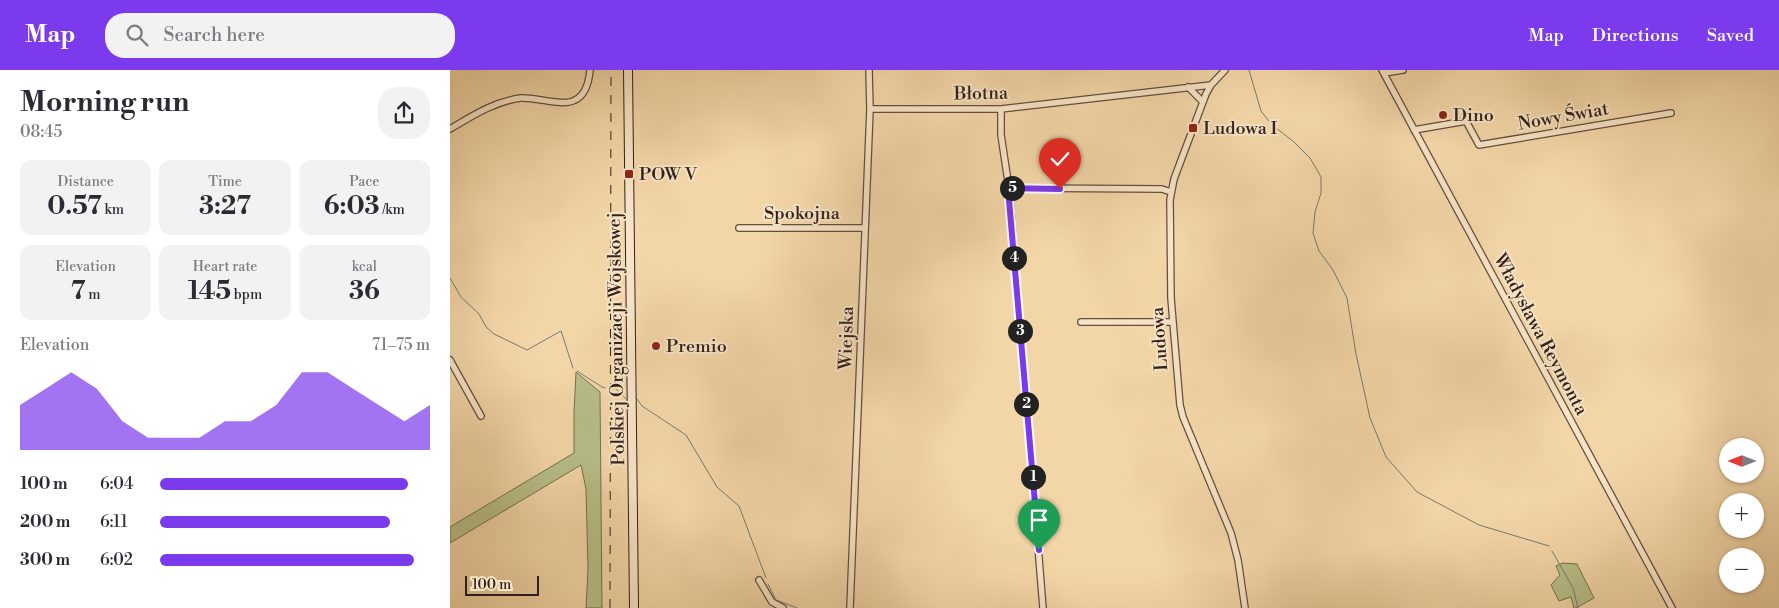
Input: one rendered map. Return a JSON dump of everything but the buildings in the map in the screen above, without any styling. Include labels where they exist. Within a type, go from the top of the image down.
[{"type":"main road","name":"Polskiej Organizacji Wojskowej","points":[[628,70],[634,608]]},
{"type":"street","points":[[450,129],[485,109],[513,100],[524,98],[566,102],[577,100],[587,87],[590,70]]},
{"type":"street","name":"Wiejska","points":[[850,608],[870,109],[869,70]]},
{"type":"street","name":"Ludowa","points":[[1225,70],[1212,85],[1203,102],[1171,192],[1169,220],[1173,322],[1180,405],[1183,417],[1231,533],[1240,567],[1245,608]]},
{"type":"street","name":"Władysława Reymonta","points":[[1403,70],[1383,72],[1672,608]]},
{"type":"street","name":"Błotna","points":[[870,109],[1001,110],[1212,85]]},
{"type":"street","points":[[1188,87],[1203,102]]},
{"type":"street","points":[[1001,110],[1001,135],[1008,188],[1044,608]]},
{"type":"street","name":"Nowy Świat","points":[[1414,130],[1466,121],[1479,145],[1671,113]]},
{"type":"street","points":[[1008,188],[1162,189],[1171,192]]},
{"type":"street","name":"Spokojna","points":[[739,228],[865,228]]},
{"type":"street","points":[[1081,322],[1173,322]]},
{"type":"street","points":[[450,360],[481,416]]},
{"type":"street","points":[[759,580],[772,602],[783,608]]},
{"type":"green space","points":[[576,372],[600,392],[602,608],[586,608],[588,569],[586,489],[581,465],[450,543],[450,527],[574,453]]},
{"type":"green space","points":[[1563,563],[1577,564],[1594,598],[1576,608],[1574,608],[1571,597],[1559,601],[1551,585],[1560,575],[1556,566]]},
{"type":"waterway","points":[[1249,70],[1261,111],[1271,124],[1294,142],[1310,158],[1321,177],[1321,193],[1315,212],[1313,233],[1319,251],[1333,270],[1347,298],[1356,354],[1370,418],[1386,457],[1417,492],[1479,525],[1549,546]]},
{"type":"waterway","points":[[450,278],[461,297],[479,314],[486,327],[494,334],[527,350],[561,331],[573,368]]},
{"type":"waterway","points":[[577,371],[605,388]]},
{"type":"waterway","points":[[613,388],[626,399]]},
{"type":"waterway","points":[[637,399],[642,406],[686,435],[717,487],[739,506],[766,578]]},
{"type":"waterway","points":[[1552,551],[1573,588],[1578,608]]},
{"type":"waterway","points":[[768,584],[776,600],[797,608]]},
{"type":"railway","points":[[610,608],[611,70]]},
{"type":"place","name":"Dino","points":[[1443,115]]},
{"type":"place","name":"Ludowa I","points":[[1193,128]]},
{"type":"place","name":"POW V","points":[[629,174]]},
{"type":"place","name":"Premio","points":[[656,346]]},
{"type":"route","points":[[1039,550],[1008,188],[1060,189]]}]
